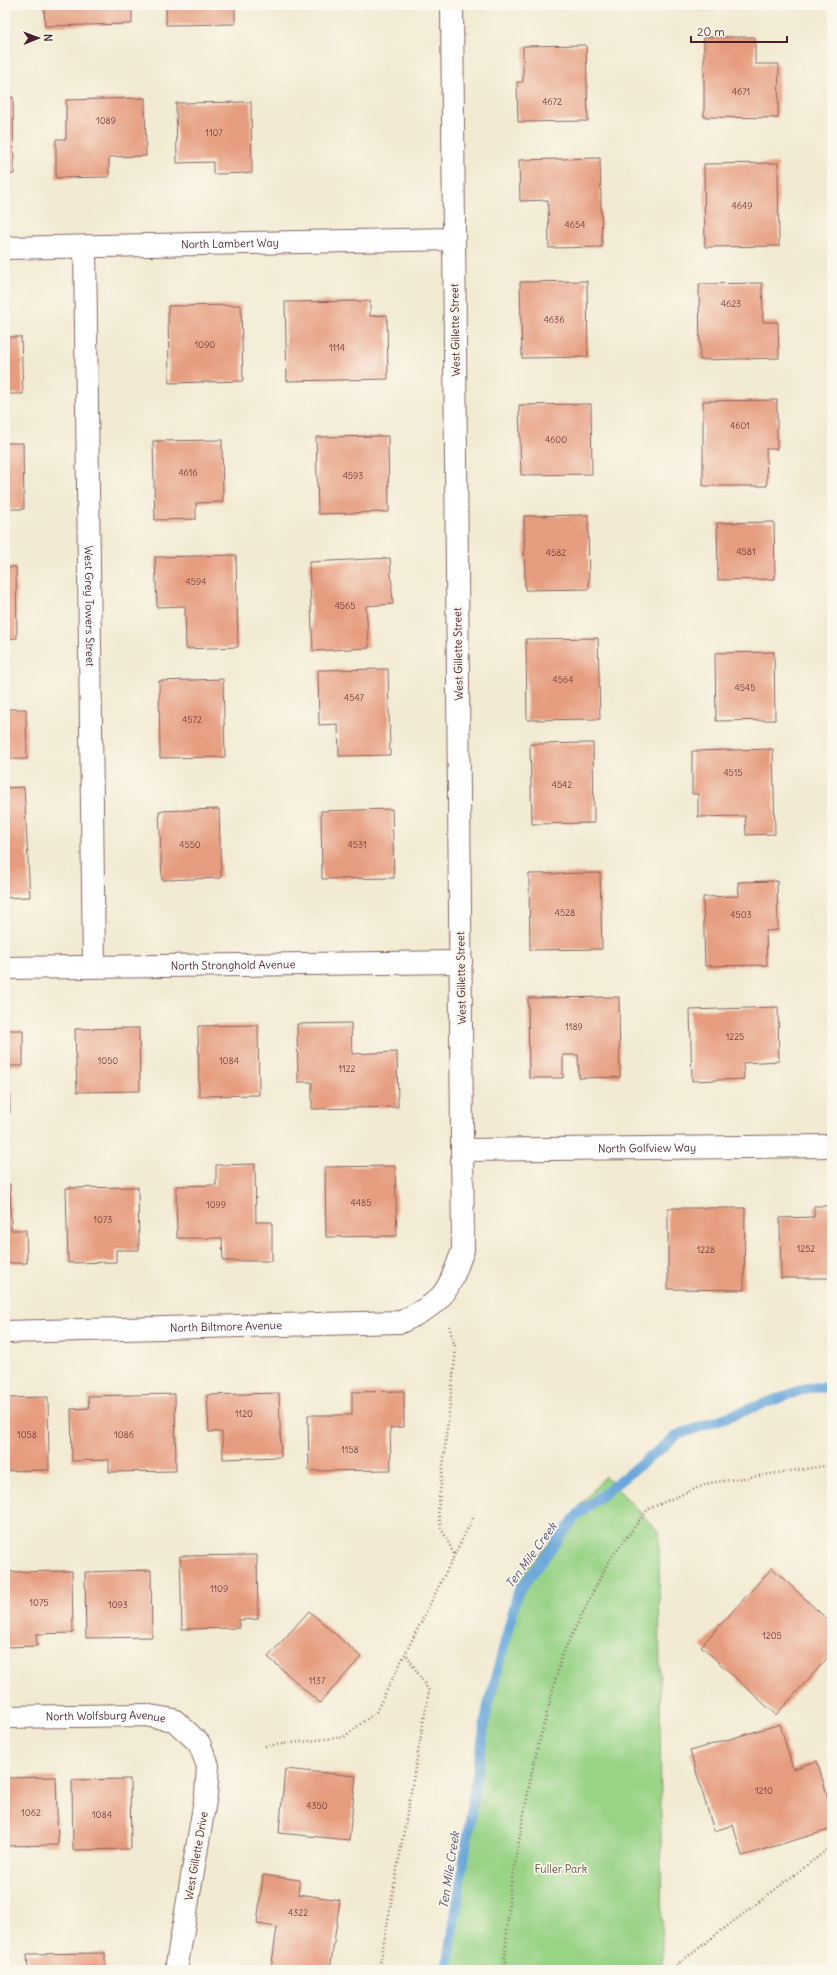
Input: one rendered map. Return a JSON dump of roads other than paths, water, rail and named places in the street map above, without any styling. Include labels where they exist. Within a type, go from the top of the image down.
[{"type":"street","name":"West Gillette Street","points":[[441,1299],[451,1284],[463,1250],[452,5]]},
{"type":"street","name":"North Lambert Way","points":[[5,248],[454,239]]},
{"type":"street","name":"West Grey Towers Street","points":[[85,247],[94,966]]},
{"type":"street","name":"North Stronghold Avenue","points":[[5,968],[461,962]]},
{"type":"street","name":"North Golfview Way","points":[[462,1150],[832,1146]]},
{"type":"street","name":"North Biltmore Avenue","points":[[5,1332],[401,1322],[429,1308],[441,1299]]},
{"type":"street","name":"North Wolfsburg Avenue","points":[[5,1717],[144,1715],[174,1720],[199,1743]]},
{"type":"street","name":"West Gillette Drive","points":[[176,1970],[206,1795],[208,1766],[199,1743]]},
{"type":"waterway","name":"Ten Mile Creek","points":[[447,1970],[487,1710],[518,1592],[578,1514],[678,1435],[807,1388],[832,1387]]},
{"type":"park label","name":"Fuller Park","points":[[561,1869]]}]
